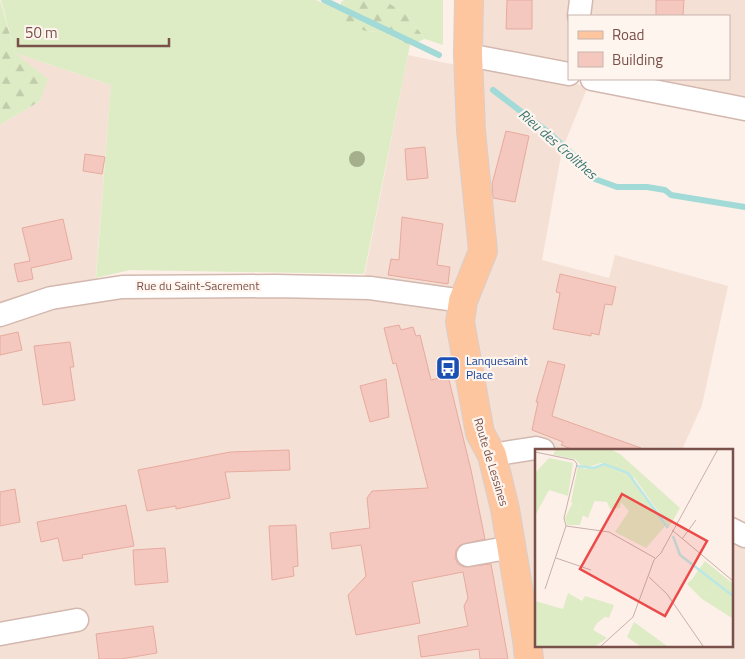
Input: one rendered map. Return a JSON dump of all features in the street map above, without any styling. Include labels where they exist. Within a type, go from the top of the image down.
[{"type":"main road","name":"Route de Lessines","points":[[469,0],[468,55],[471,130],[483,251],[463,301],[460,322],[480,433],[492,455],[505,509],[529,659]]},
{"type":"street","points":[[579,15],[580,0]]},
{"type":"street","points":[[468,55],[568,74]]},
{"type":"street","points":[[597,80],[745,109]]},
{"type":"street","name":"Rue du Saint-Sacrement","points":[[0,315],[51,298],[122,287],[285,286],[370,288],[463,301]]},
{"type":"street","points":[[492,455],[540,449]]},
{"type":"street","points":[[732,530],[745,536]]},
{"type":"street","points":[[468,555],[512,547]]},
{"type":"street","points":[[0,634],[77,620]]},
{"type":"shaded area","points":[[473,0],[745,0],[745,105],[610,80],[730,80],[730,15],[568,15],[568,72],[472,54]]},
{"type":"shaded area","points":[[15,53],[111,85],[95,286],[363,283],[408,55],[588,86],[562,150],[542,260],[609,278],[615,255],[728,286],[702,405],[682,449],[535,449],[535,646],[732,646],[732,530],[745,536],[745,659],[0,659],[0,125],[40,101]]},
{"type":"green space","points":[[0,0],[15,53],[48,79],[40,101],[0,125]]},
{"type":"green space","points":[[1,0],[316,0],[341,11],[349,24],[368,32],[379,31],[410,45],[364,274],[130,270],[96,278],[111,85],[15,53]]},
{"type":"green space","points":[[344,0],[384,0],[407,15],[425,39],[410,45],[379,31],[368,32],[348,24],[341,11],[341,2]]},
{"type":"green space","points":[[384,0],[443,0],[443,45],[425,39],[407,15]]},
{"type":"building","points":[[507,0],[532,0],[532,29],[506,29]]},
{"type":"building","points":[[656,0],[684,0],[683,15],[656,15]]},
{"type":"building","points":[[506,131],[529,136],[515,202],[493,198],[492,184]]},
{"type":"building","points":[[425,147],[428,178],[407,180],[405,149]]},
{"type":"building","points":[[85,154],[105,157],[102,174],[83,171]]},
{"type":"building","points":[[402,217],[443,224],[437,265],[450,267],[448,284],[388,275],[391,259],[399,260]]},
{"type":"building","points":[[63,219],[72,259],[31,268],[33,279],[18,282],[14,264],[30,261],[22,228]]},
{"type":"building","points":[[560,274],[616,287],[612,305],[605,304],[599,335],[591,333],[591,336],[553,329],[560,293],[556,292]]},
{"type":"building","points":[[399,325],[401,330],[413,327],[416,336],[420,335],[431,380],[448,376],[471,470],[485,539],[460,545],[456,550],[455,558],[458,564],[464,567],[491,564],[508,659],[480,659],[479,649],[421,657],[418,636],[468,626],[464,606],[468,598],[463,572],[412,582],[420,623],[356,635],[348,595],[366,576],[361,545],[332,549],[330,533],[370,528],[367,498],[372,491],[428,488],[396,363],[393,364],[384,328]]},
{"type":"building","points":[[18,332],[22,350],[0,355],[0,336]]},
{"type":"building","points":[[70,342],[74,367],[70,367],[75,400],[43,405],[34,346]]},
{"type":"building","points":[[548,361],[565,365],[552,416],[641,448],[571,449],[561,445],[563,442],[532,430],[538,402],[536,402]]},
{"type":"building","points":[[386,379],[389,417],[370,422],[360,386]]},
{"type":"building","points":[[289,450],[290,470],[225,472],[230,498],[176,509],[176,506],[147,511],[138,470],[230,452]]},
{"type":"building","points":[[15,489],[20,522],[0,526],[0,492]]},
{"type":"building","points":[[126,505],[134,546],[82,555],[83,558],[63,561],[58,538],[41,542],[37,522]]},
{"type":"building","points":[[296,525],[298,566],[293,567],[294,576],[272,580],[269,526]]},
{"type":"building","points":[[165,548],[168,582],[135,585],[133,550]]},
{"type":"building","points":[[153,626],[157,653],[121,659],[99,659],[96,634]]},
{"type":"waterway","name":"Rieu des Crolithes","points":[[324,0],[439,55]]},
{"type":"waterway","name":"Rieu des Crolithes","points":[[493,90],[549,133],[581,162],[595,179],[617,187],[647,187],[665,190],[671,195],[745,207]]},
{"type":"place","name":"Lanquesaint Place","points":[[448,368]]}]
